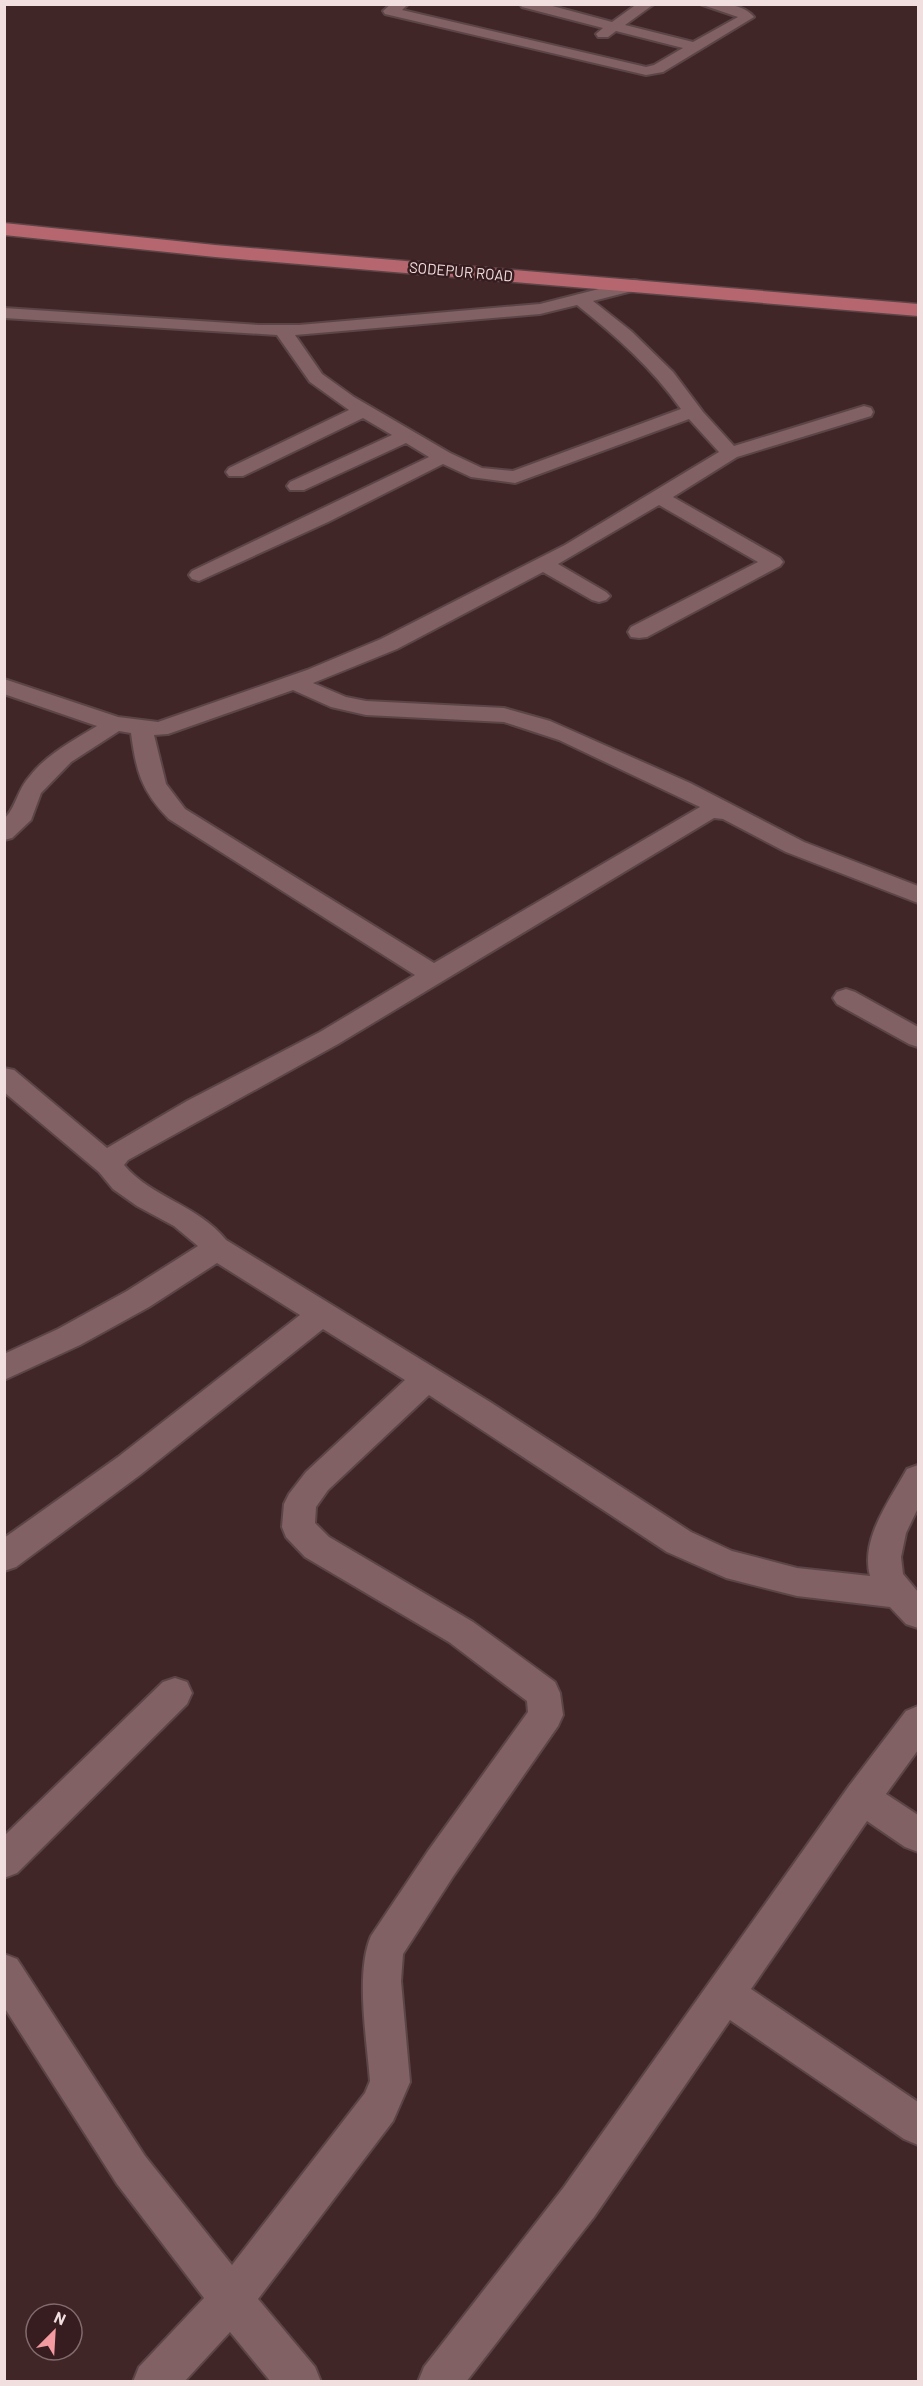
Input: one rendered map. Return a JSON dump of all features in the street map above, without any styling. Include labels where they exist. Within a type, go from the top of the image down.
[{"type":"main road","name":"SODEPUR ROAD","points":[[4,229],[215,251],[918,310]]},
{"type":"street","points":[[570,53],[615,27],[647,4]]},
{"type":"street","points":[[390,8],[646,71],[658,69],[747,17],[742,13],[707,4]]},
{"type":"street","points":[[486,33],[531,5],[694,47]]},
{"type":"street","points":[[4,313],[282,330],[540,309],[634,285]]},
{"type":"street","points":[[580,299],[625,335],[667,376],[693,411],[730,453]]},
{"type":"street","points":[[282,330],[316,378],[363,411],[443,457],[478,473],[515,477],[693,411]]},
{"type":"street","points":[[236,472],[363,411]]},
{"type":"street","points":[[4,686],[39,700],[115,724],[160,729],[292,682],[389,644],[543,564],[730,453],[864,412]]},
{"type":"street","points":[[297,486],[406,435]]},
{"type":"street","points":[[200,575],[443,457]]},
{"type":"street","points":[[639,632],[773,562],[659,497]]},
{"type":"street","points":[[543,564],[599,596]]},
{"type":"street","points":[[292,682],[339,702],[366,708],[523,718],[556,730],[676,784],[795,847],[918,896]]},
{"type":"street","points":[[4,833],[23,815],[29,793],[39,778],[63,757],[115,724]]},
{"type":"street","points":[[141,727],[150,782],[161,800],[177,814],[434,975]]},
{"type":"street","points":[[109,1166],[118,1153],[329,1038],[690,821],[710,811],[728,812]]},
{"type":"street","points":[[846,998],[918,1038]]},
{"type":"street","points":[[4,1077],[109,1166],[125,1184],[180,1215],[210,1238],[216,1248],[426,1379],[679,1542],[726,1564],[797,1582],[909,1604]]},
{"type":"street","points":[[4,1368],[69,1337],[138,1299],[216,1248]]},
{"type":"street","points":[[4,1557],[129,1466],[322,1314]]},
{"type":"street","points":[[154,2382],[232,2299],[379,2107],[390,2082],[382,1981],[384,1949],[441,1863],[546,1715],[543,1692],[461,1632],[317,1547],[298,1527],[300,1504],[317,1481],[426,1379]]},
{"type":"street","points":[[909,1604],[885,1571],[886,1542],[918,1478]]},
{"type":"street","points":[[4,1862],[175,1693]]},
{"type":"street","points":[[439,2382],[579,2202],[862,1798],[917,1728]]},
{"type":"street","points":[[862,1798],[918,1835]]},
{"type":"street","points":[[4,1972],[131,2170],[300,2382]]},
{"type":"street","points":[[725,1994],[918,2125]]}]
